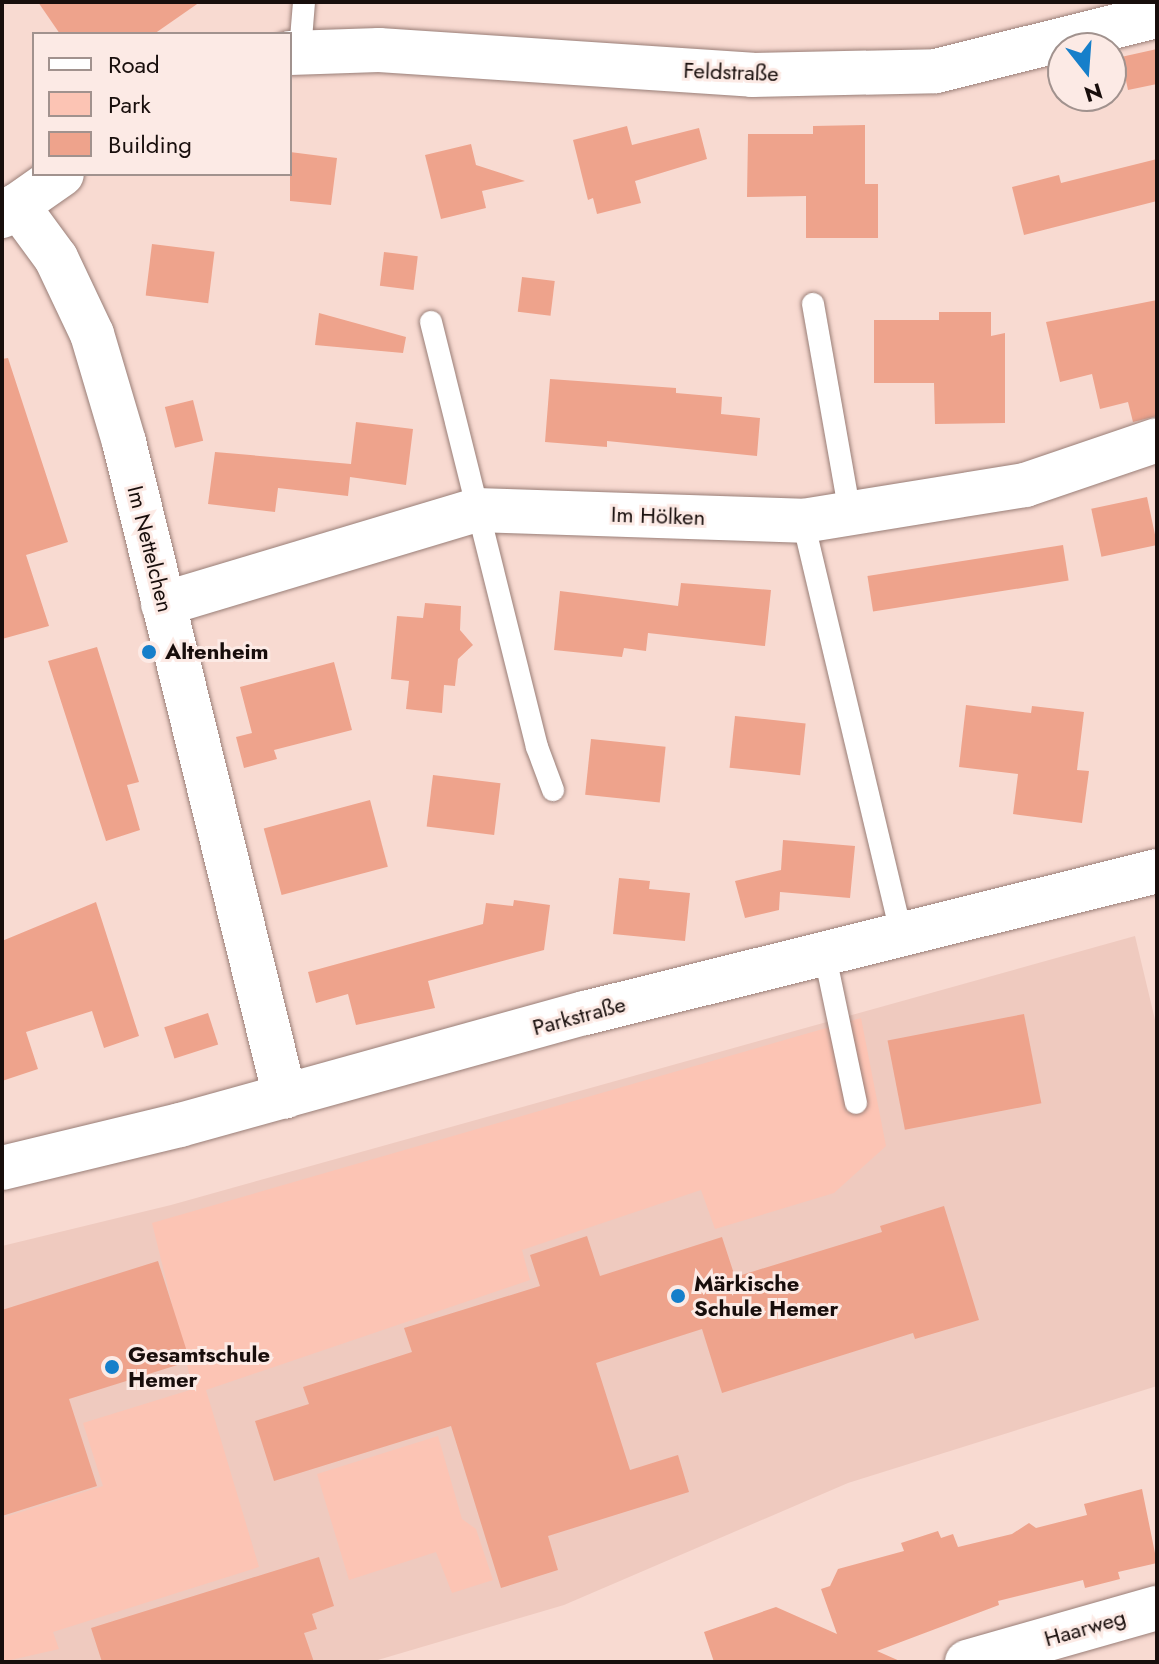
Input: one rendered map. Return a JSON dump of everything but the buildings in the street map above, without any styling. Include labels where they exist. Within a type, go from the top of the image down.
[{"type":"street","name":"Feldstraße","points":[[295,52],[379,50],[752,75],[936,71],[1157,16]]},
{"type":"street","points":[[10,210],[59,176]]},
{"type":"street","name":"Im Nettelchen","points":[[10,210],[56,258],[92,334],[163,604],[285,1097]]},
{"type":"street","name":"Im Hölken","points":[[163,604],[476,510],[803,521],[1025,485],[1157,440]]},
{"type":"street","name":"Parkstraße","points":[[2,1168],[285,1097],[585,1013],[825,956],[1157,871]]},
{"type":"street","name":"Haarweg","points":[[967,1662],[1157,1608]]},
{"type":"lane","name":"Feldstraße","points":[[295,52],[304,2]]},
{"type":"lane","points":[[813,304],[850,513]]},
{"type":"lane","points":[[431,322],[537,747],[553,790]]},
{"type":"lane","points":[[803,521],[902,936]]},
{"type":"lane","points":[[825,956],[856,1103]]},
{"type":"shaded area","name":"Märkische Schule Hemer","points":[[1135,936],[1157,1028],[1157,1386],[848,1483],[564,1605],[371,1662],[2,1662],[2,1246],[171,1205]]},
{"type":"green space","points":[[861,1018],[886,1146],[834,1193],[715,1229],[701,1190],[522,1250],[530,1280],[206,1390],[259,1567],[53,1632],[59,1649],[2,1662],[2,1518],[103,1486],[83,1423],[193,1389],[152,1223]]},
{"type":"green space","points":[[438,1436],[462,1519],[476,1529],[493,1580],[452,1593],[436,1552],[349,1580],[317,1474]]},
{"type":"place","name":"Altenheim","points":[[149,652]]},
{"type":"place","name":"Märkische Schule Hemer","points":[[678,1296]]},
{"type":"place","name":"Gesamtschule Hemer","points":[[112,1367]]}]
